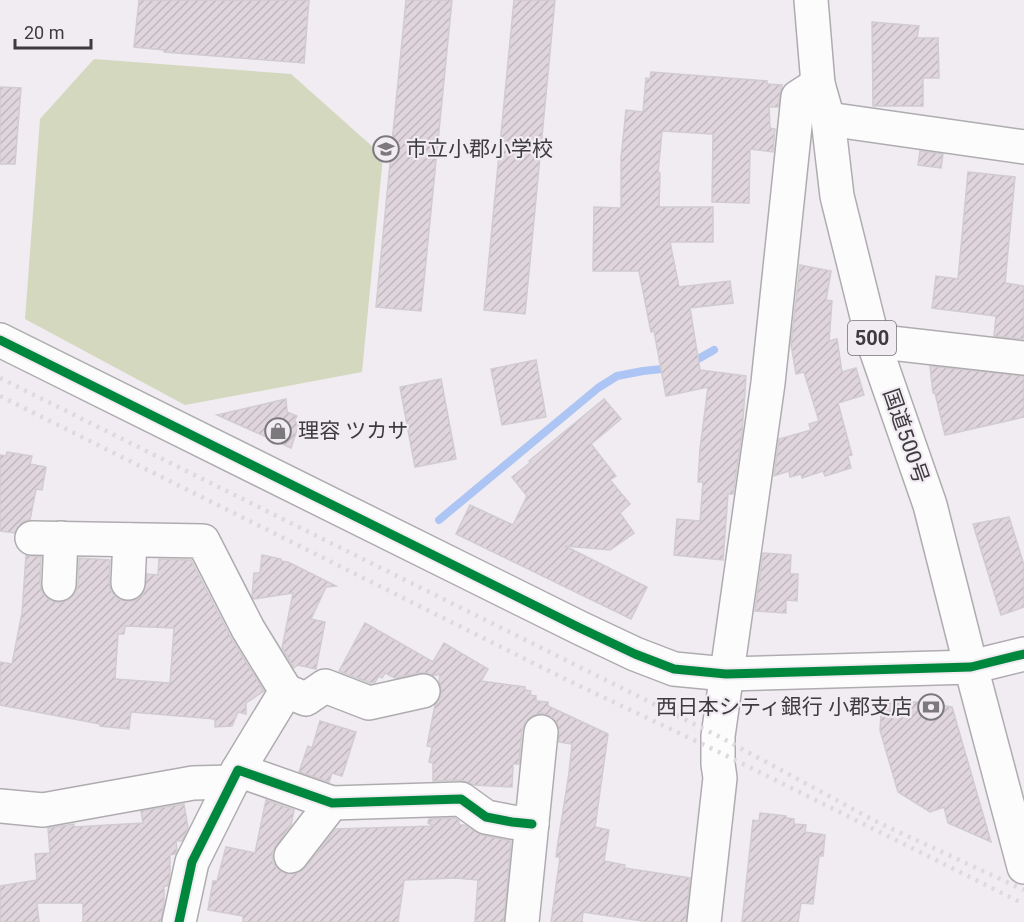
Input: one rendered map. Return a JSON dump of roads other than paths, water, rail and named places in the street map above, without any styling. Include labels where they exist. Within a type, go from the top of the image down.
[{"type":"main road","name":"国道500号","points":[[811,0],[818,84],[828,119],[837,196],[873,341],[930,505],[970,667],[1023,862]]},
{"type":"main road","points":[[704,922],[720,778],[718,736],[768,383],[798,97],[818,84]]},
{"type":"main road","points":[[828,119],[1024,147]]},
{"type":"main road","points":[[0,339],[635,654],[674,669],[726,674],[970,667],[1024,654]]},
{"type":"main road","points":[[873,341],[1024,358]]},
{"type":"main road","points":[[59,584],[47,538],[203,541],[248,629],[286,691],[306,699],[325,686],[369,703],[423,691]]},
{"type":"main road","points":[[128,583],[130,540]]},
{"type":"main road","points":[[179,922],[192,862],[235,776],[286,691]]},
{"type":"main road","points":[[522,922],[541,732]]},
{"type":"main road","points":[[0,806],[44,810],[235,776],[332,803],[461,799],[486,817],[532,824]]},
{"type":"main road","points":[[291,856],[332,803]]},
{"type":"waterway","points":[[691,363],[714,350]]},
{"type":"waterway","points":[[439,520],[598,388],[617,376],[671,368]]},
{"type":"railway","points":[[0,378],[718,736],[875,821],[1024,890]]},
{"type":"railway","points":[[0,396],[565,679],[719,752],[1024,904]]},
{"type":"place","name":"市立小郡小学校","points":[[386,149]]},
{"type":"place","name":"理容 ツカサ","points":[[278,431]]},
{"type":"place","name":"西日本シティ銀行 小郡支店","points":[[931,707]]}]
